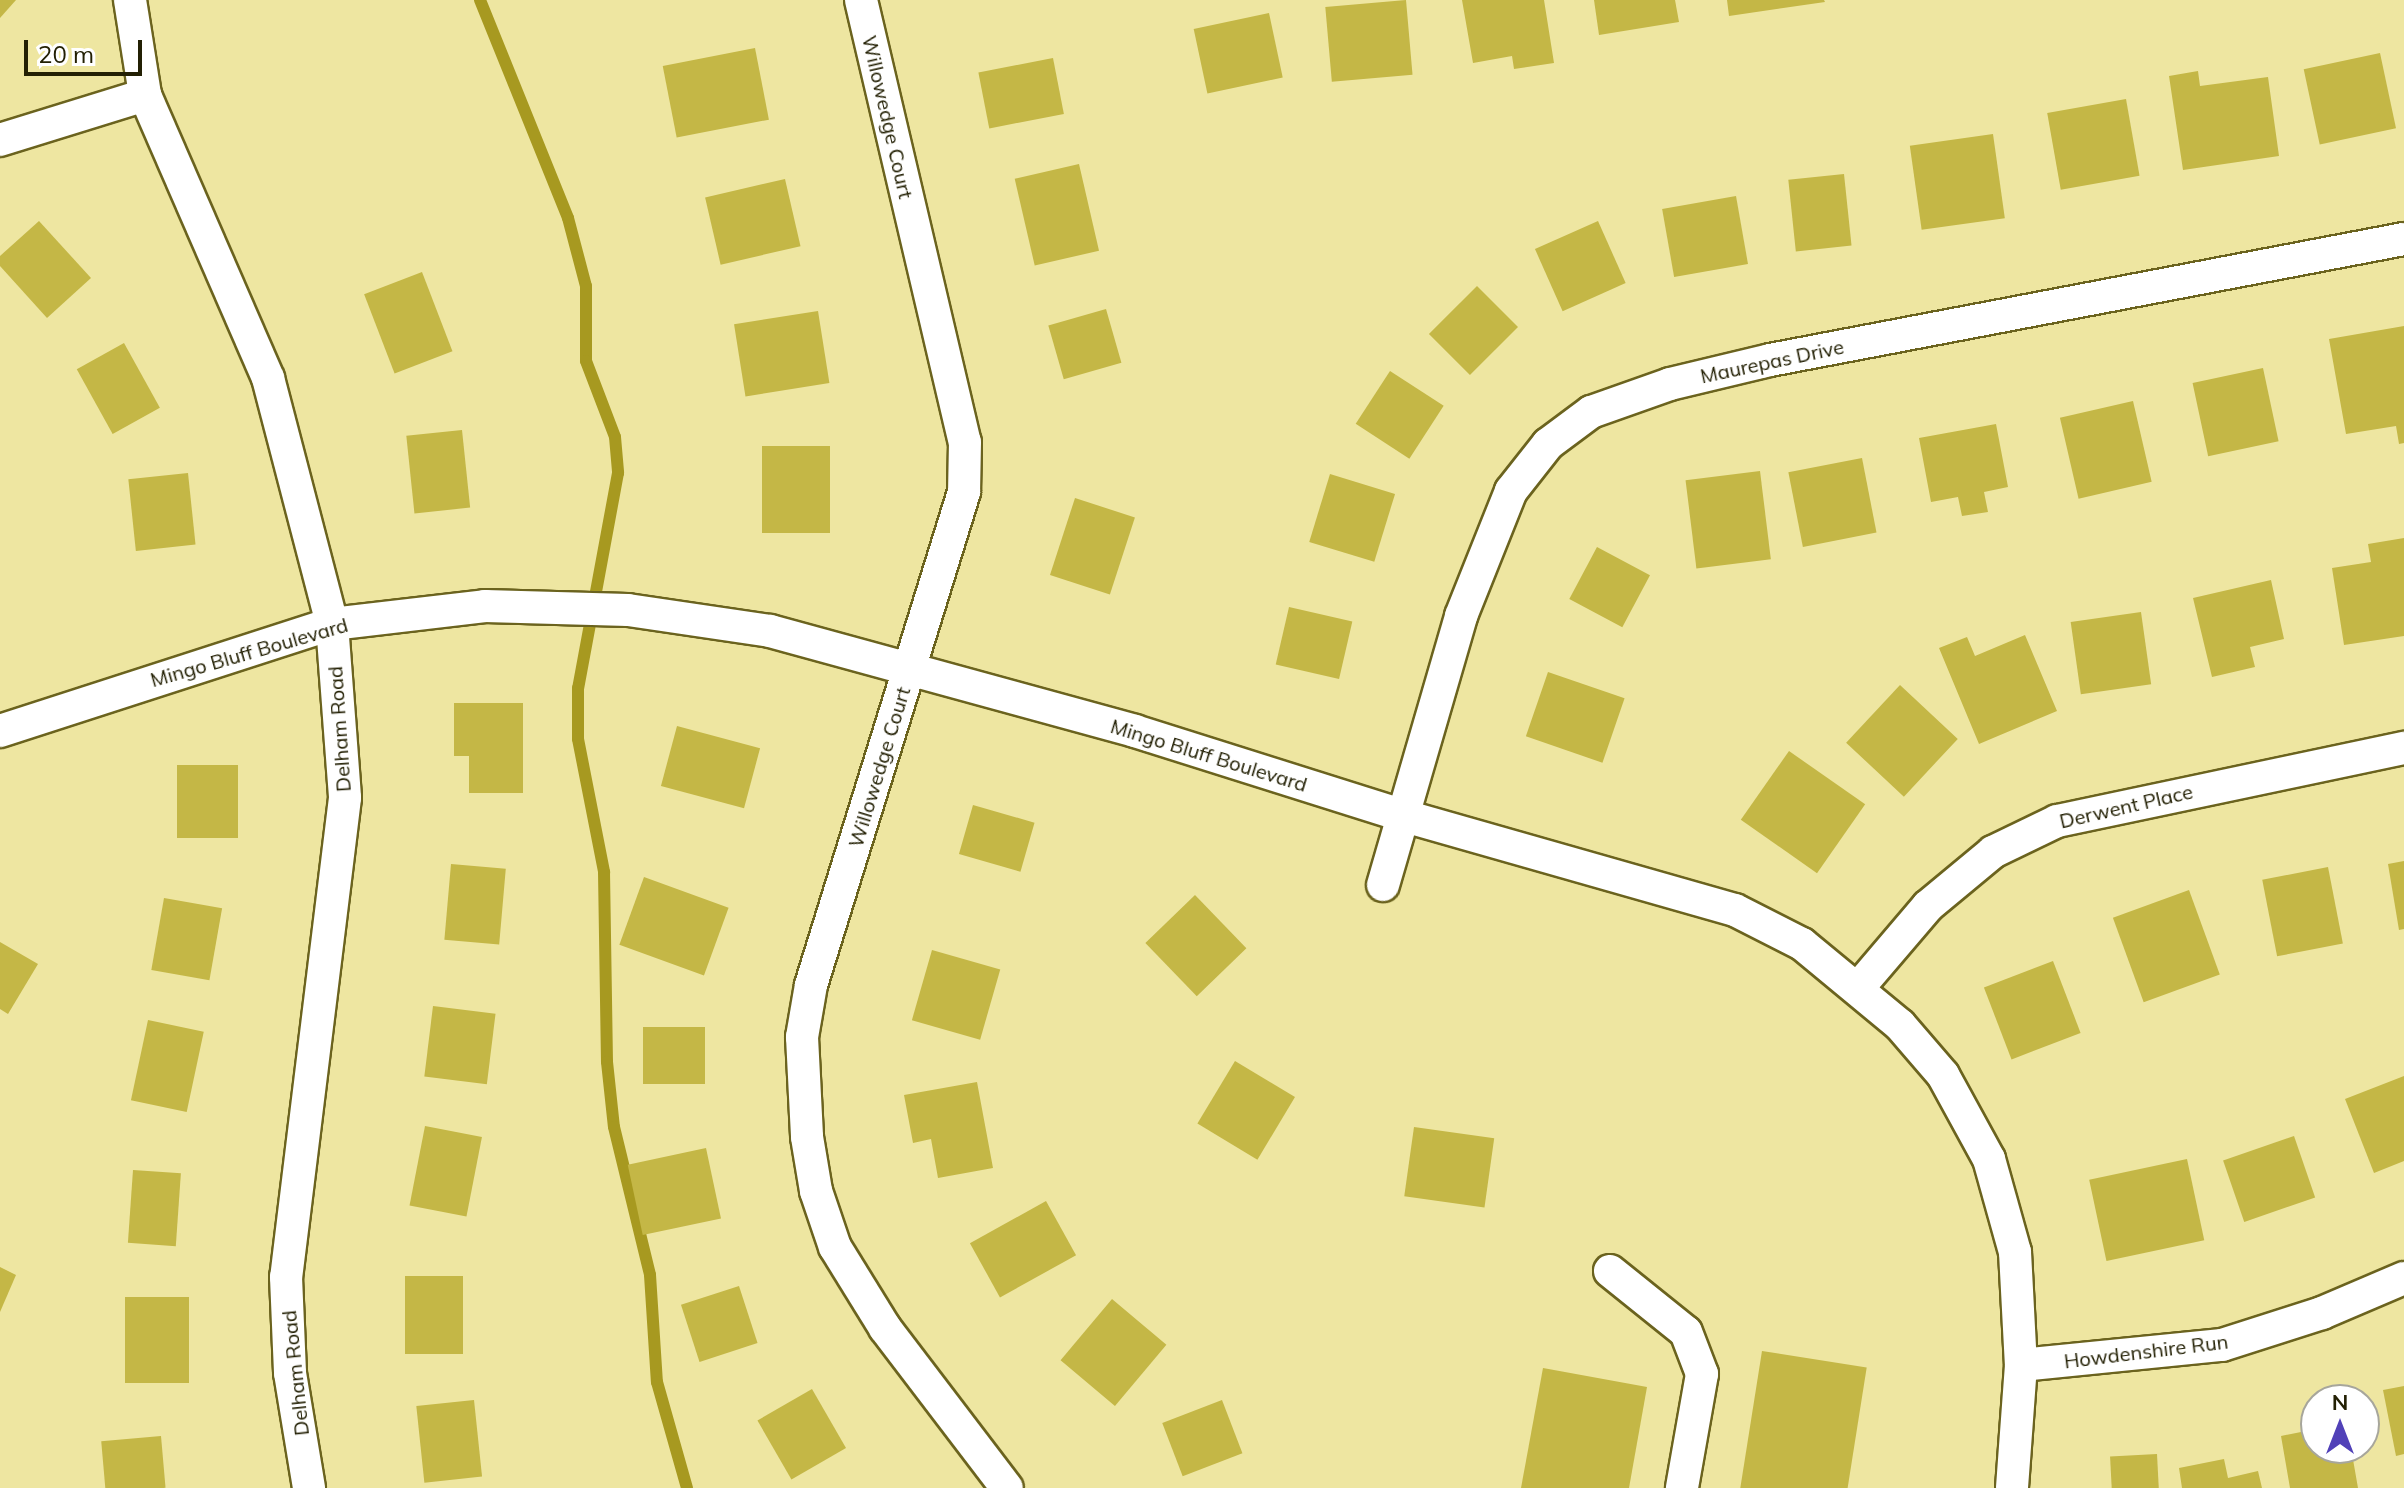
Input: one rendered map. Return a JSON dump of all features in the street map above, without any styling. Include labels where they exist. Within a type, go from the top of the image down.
[{"type":"street","name":"Delham Road","points":[[130,0],[145,95],[268,378],[332,624],[345,798],[286,1277],[290,1373],[309,1488]]},
{"type":"street","name":"Willowedge Court","points":[[861,0],[965,442],[964,492],[811,985],[802,1037],[807,1137],[816,1191],[835,1247],[885,1328],[1007,1488]]},
{"type":"street","points":[[0,140],[145,95]]},
{"type":"street","name":"Maurepas Drive","points":[[1383,885],[1461,616],[1511,491],[1548,444],[1591,412],[1670,384],[1770,360],[2404,239]]},
{"type":"street","name":"Mingo Bluff Boulevard","points":[[0,731],[332,624],[485,606],[628,610],[770,631],[1135,731],[1401,815],[1735,910],[1802,944],[1859,987],[1943,1075],[1989,1159],[2015,1252],[2021,1365],[2012,1488]]},
{"type":"street","name":"Derwent Place","points":[[1859,987],[1928,906],[1993,852],[2057,821],[2404,748]]},
{"type":"street","points":[[1610,1271],[1686,1332],[1702,1374],[1682,1488]]},
{"type":"street","name":"Howdenshire Run","points":[[2021,1365],[2222,1345],[2322,1313],[2404,1278]]},
{"type":"building","points":[[0,0],[16,0],[0,18]]},
{"type":"building","points":[[1406,0],[1413,75],[1332,82],[1325,7]]},
{"type":"building","points":[[1462,0],[1544,0],[1554,63],[1514,69],[1512,56],[1473,63]]},
{"type":"building","points":[[1594,0],[1675,0],[1679,22],[1599,35]]},
{"type":"building","points":[[1727,0],[1824,0],[1825,2],[1729,16]]},
{"type":"building","points":[[1269,13],[1283,78],[1207,94],[1194,29]]},
{"type":"building","points":[[755,48],[769,120],[677,138],[663,66]]},
{"type":"building","points":[[2380,53],[2396,128],[2320,145],[2304,69]]},
{"type":"building","points":[[1053,58],[1064,114],[989,128],[978,73]]},
{"type":"building","points":[[2198,71],[2200,86],[2268,77],[2279,156],[2183,170],[2169,76]]},
{"type":"building","points":[[2126,99],[2140,176],[2061,190],[2047,113]]},
{"type":"building","points":[[1993,134],[2005,218],[1922,230],[1910,146]]},
{"type":"building","points":[[1079,164],[1099,251],[1035,266],[1015,179]]},
{"type":"building","points":[[1844,174],[1852,246],[1796,251],[1788,180]]},
{"type":"building","points":[[785,179],[801,246],[721,265],[705,197]]},
{"type":"building","points":[[1736,196],[1748,264],[1674,277],[1662,209]]},
{"type":"building","points":[[39,221],[91,278],[47,318],[0,266],[0,256]]},
{"type":"building","points":[[1598,221],[1626,283],[1563,311],[1535,249]]},
{"type":"building","points":[[422,272],[452,351],[395,374],[364,294]]},
{"type":"building","points":[[1477,286],[1518,327],[1470,375],[1429,334]]},
{"type":"building","points":[[1106,309],[1121,363],[1064,379],[1048,326]]},
{"type":"building","points":[[818,311],[829,383],[745,396],[734,324]]},
{"type":"building","points":[[2404,326],[2404,443],[2399,444],[2396,426],[2346,434],[2329,339]]},
{"type":"building","points":[[124,343],[160,408],[113,434],[77,369]]},
{"type":"building","points":[[2263,368],[2279,441],[2208,456],[2193,383]]},
{"type":"building","points":[[1390,371],[1444,406],[1409,459],[1356,424]]},
{"type":"building","points":[[2133,401],[2152,482],[2079,499],[2060,418]]},
{"type":"building","points":[[1996,424],[2008,487],[1984,492],[1988,512],[1962,516],[1958,497],[1931,502],[1919,438]]},
{"type":"building","points":[[462,430],[470,508],[414,513],[406,436]]},
{"type":"building","points":[[762,446],[830,446],[830,533],[762,533]]},
{"type":"building","points":[[1862,458],[1877,533],[1803,547],[1788,472]]},
{"type":"building","points":[[1760,471],[1771,559],[1696,568],[1686,480]]},
{"type":"building","points":[[188,473],[196,545],[136,551],[128,479]]},
{"type":"building","points":[[1330,474],[1395,494],[1374,562],[1309,542]]},
{"type":"building","points":[[1075,498],[1135,517],[1110,595],[1050,575]]},
{"type":"building","points":[[2404,538],[2404,636],[2344,645],[2332,568],[2371,562],[2368,544]]},
{"type":"building","points":[[1597,547],[1650,575],[1622,627],[1569,599]]},
{"type":"building","points":[[2271,580],[2284,639],[2250,647],[2255,667],[2212,677],[2193,598]]},
{"type":"building","points":[[1289,607],[1352,622],[1339,679],[1276,664]]},
{"type":"building","points":[[2141,612],[2151,684],[2081,694],[2071,622]]},
{"type":"building","points":[[2025,635],[2057,711],[1979,744],[1939,648],[1967,637],[1975,656]]},
{"type":"building","points":[[1548,672],[1625,698],[1602,763],[1526,736]]},
{"type":"building","points":[[1900,685],[1958,739],[1904,797],[1846,743]]},
{"type":"building","points":[[454,703],[523,703],[523,793],[469,793],[469,756],[454,756]]},
{"type":"building","points":[[677,726],[760,748],[744,808],[661,786]]},
{"type":"building","points":[[1789,751],[1865,804],[1817,873],[1741,820]]},
{"type":"building","points":[[177,765],[238,765],[238,838],[177,838]]},
{"type":"building","points":[[973,805],[1035,823],[1020,872],[959,854]]},
{"type":"building","points":[[2404,861],[2404,929],[2399,930],[2388,864]]},
{"type":"building","points":[[451,864],[506,869],[499,945],[444,940]]},
{"type":"building","points":[[2328,867],[2343,944],[2277,956],[2262,880]]},
{"type":"building","points":[[644,877],[729,908],[704,975],[619,945]]},
{"type":"building","points":[[2189,890],[2220,975],[2144,1002],[2113,918]]},
{"type":"building","points":[[1195,895],[1246,948],[1197,996],[1145,943]]},
{"type":"building","points":[[164,898],[222,908],[209,980],[151,970]]},
{"type":"building","points":[[0,942],[38,964],[8,1014],[0,1009]]},
{"type":"building","points":[[932,950],[1000,970],[980,1040],[912,1020]]},
{"type":"building","points":[[2053,961],[2081,1033],[2012,1059],[1984,988]]},
{"type":"building","points":[[433,1006],[496,1014],[487,1084],[424,1076]]},
{"type":"building","points":[[148,1020],[204,1032],[187,1112],[131,1100]]},
{"type":"building","points":[[643,1027],[705,1027],[705,1084],[643,1084]]},
{"type":"building","points":[[1235,1061],[1295,1097],[1257,1160],[1197,1124]]},
{"type":"building","points":[[2404,1076],[2404,1161],[2374,1173],[2345,1099]]},
{"type":"building","points":[[977,1082],[993,1168],[938,1178],[931,1139],[913,1143],[904,1095]]},
{"type":"building","points":[[425,1126],[482,1137],[466,1217],[410,1206]]},
{"type":"building","points":[[1414,1127],[1494,1138],[1484,1208],[1404,1196]]},
{"type":"building","points":[[2294,1136],[2315,1197],[2244,1222],[2223,1160]]},
{"type":"building","points":[[706,1148],[721,1218],[643,1235],[628,1165]]},
{"type":"building","points":[[2187,1159],[2204,1240],[2106,1261],[2089,1180]]},
{"type":"building","points":[[133,1170],[181,1173],[176,1246],[128,1243]]},
{"type":"building","points":[[1046,1201],[1076,1255],[1000,1297],[970,1243]]},
{"type":"building","points":[[0,1267],[16,1275],[0,1312]]},
{"type":"building","points":[[405,1276],[463,1276],[463,1354],[405,1354]]},
{"type":"building","points":[[739,1286],[758,1343],[700,1362],[681,1305]]},
{"type":"building","points":[[125,1297],[189,1297],[189,1383],[125,1383]]},
{"type":"building","points":[[1112,1299],[1166,1345],[1115,1406],[1061,1360]]},
{"type":"building","points":[[1762,1351],[1867,1368],[1848,1488],[1740,1488]]},
{"type":"building","points":[[1543,1368],[1647,1387],[1629,1488],[1521,1488]]},
{"type":"building","points":[[2404,1386],[2404,1454],[2396,1456],[2383,1390]]},
{"type":"building","points":[[812,1389],[846,1448],[791,1479],[757,1420]]},
{"type":"building","points":[[474,1400],[482,1477],[424,1483],[416,1406]]},
{"type":"building","points":[[1222,1400],[1242,1453],[1183,1476],[1162,1423]]},
{"type":"building","points":[[2300,1432],[2300,1464],[2354,1464],[2358,1488],[2290,1488],[2281,1436]]},
{"type":"building","points":[[161,1436],[166,1488],[105,1488],[101,1441]]},
{"type":"building","points":[[2157,1454],[2159,1488],[2112,1488],[2110,1456]]},
{"type":"building","points":[[2224,1459],[2228,1478],[2258,1471],[2262,1488],[2182,1488],[2179,1468]]},
{"type":"waterway","points":[[480,0],[568,218],[586,286],[586,361],[615,437],[618,473],[578,688],[578,739],[604,872],[607,1062],[614,1127],[650,1275],[657,1382],[687,1488]]}]
